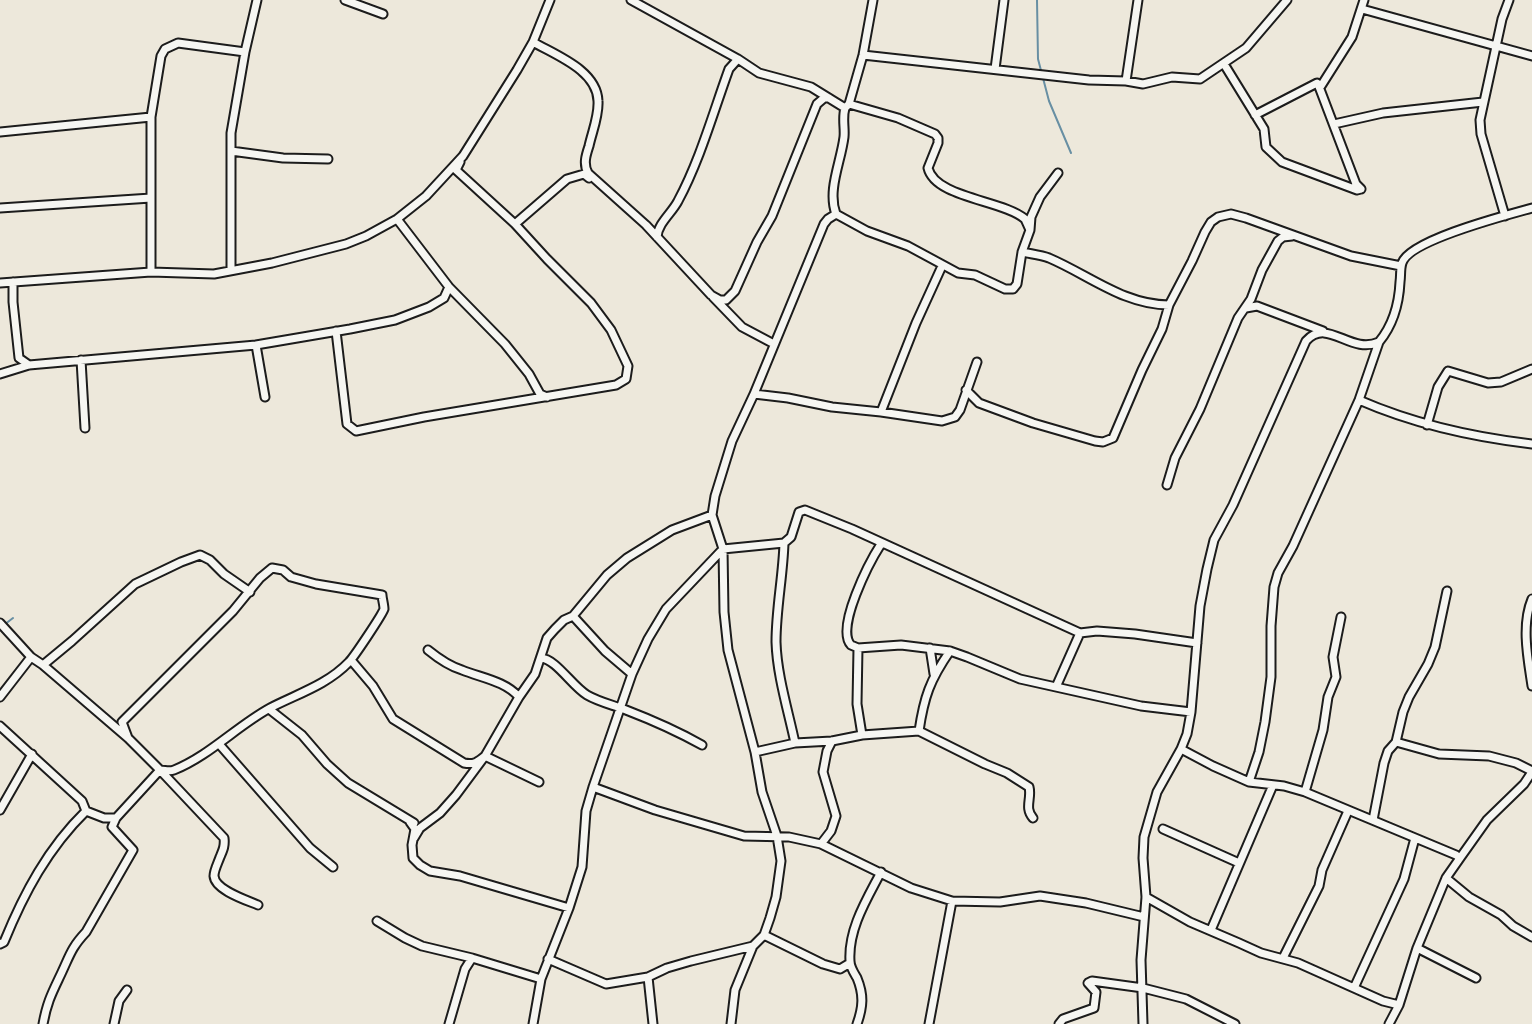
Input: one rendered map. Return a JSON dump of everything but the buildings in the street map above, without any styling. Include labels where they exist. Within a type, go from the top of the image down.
[{"type":"street","points":[[231,270],[231,133],[245,52],[257,0]]},
{"type":"street","points":[[345,0],[383,14]]},
{"type":"street","points":[[447,174],[449,176],[453,170],[456,170],[518,70],[550,0]]},
{"type":"street","points":[[631,0],[759,73],[811,87],[847,106],[891,116],[935,134],[938,142],[928,168],[933,179],[963,195],[986,201],[1021,216],[1025,219],[1029,230]]},
{"type":"street","points":[[873,0],[863,55],[843,114],[844,136],[832,200],[836,214],[867,231],[908,246],[958,273],[975,275],[1005,289],[1013,289],[1017,284],[1022,252],[1032,217],[1040,197],[1058,173]]},
{"type":"street","points":[[995,69],[1004,0]]},
{"type":"street","points":[[1126,81],[1138,0]]},
{"type":"street","points":[[863,55],[1143,84],[1172,77],[1200,79],[1246,48],[1275,17],[1287,0]]},
{"type":"street","points":[[1317,83],[1321,86],[1352,37],[1364,0]]},
{"type":"street","points":[[1505,216],[1481,134],[1480,120],[1495,47],[1509,0]]},
{"type":"street","points":[[1362,9],[1532,56]]},
{"type":"street","points":[[532,42],[584,72],[596,91],[598,113],[585,160],[585,169],[597,183]]},
{"type":"street","points":[[151,272],[151,117],[161,56],[165,49],[178,43],[245,52]]},
{"type":"street","points":[[657,237],[660,226],[670,215],[685,188],[729,69],[738,59]]},
{"type":"street","points":[[1224,64],[1264,129],[1266,147],[1282,162],[1357,190],[1361,189],[1356,183],[1317,83]]},
{"type":"street","points":[[1255,115],[1317,83]]},
{"type":"street","points":[[711,295],[720,300],[726,300],[735,291],[757,242],[772,216],[817,104],[824,98],[829,98]]},
{"type":"street","points":[[1334,124],[1383,113],[1483,102]]},
{"type":"street","points":[[0,132],[151,117]]},
{"type":"street","points":[[231,151],[283,158],[328,159]]},
{"type":"street","points":[[0,283],[151,272],[214,273],[272,263],[346,244],[397,219],[426,196],[463,156]]},
{"type":"street","points":[[336,331],[347,423],[356,431],[621,383],[626,379],[628,366],[611,330],[591,303],[515,224],[456,170]]},
{"type":"street","points":[[515,224],[567,179],[584,174],[646,225],[735,321],[774,344]]},
{"type":"street","points":[[0,208],[151,198]]},
{"type":"street","points":[[1249,782],[1259,752],[1265,722],[1270,677],[1274,587],[1278,573],[1293,546],[1359,400],[1379,342],[1385,335],[1395,313],[1404,257],[1420,245],[1532,208]]},
{"type":"street","points":[[731,1024],[735,990],[753,946],[764,935],[776,897],[781,861],[777,837],[762,792],[756,752],[728,650],[724,612],[723,549],[712,515],[732,441],[803,279],[824,224],[836,214]]},
{"type":"street","points":[[966,390],[979,403],[1033,423],[1095,441],[1103,442],[1113,438],[1162,329],[1169,304],[1205,232],[1211,222],[1218,217],[1231,214],[1246,218],[1351,256],[1401,266]]},
{"type":"street","points":[[397,219],[449,287],[505,344],[530,374],[540,394],[547,397]]},
{"type":"street","points":[[646,225],[660,226]]},
{"type":"street","points":[[1167,486],[1175,458],[1200,409],[1238,318],[1251,299],[1262,270],[1278,241],[1283,237],[1294,236]]},
{"type":"street","points":[[1022,252],[1048,258],[1126,297],[1146,304],[1169,304]]},
{"type":"street","points":[[881,412],[916,322],[942,266]]},
{"type":"street","points":[[13,282],[19,358],[14,369]]},
{"type":"street","points":[[0,374],[29,365],[256,345],[395,320],[429,308],[444,298],[449,287]]},
{"type":"street","points":[[1246,308],[1257,306],[1268,309],[1361,345],[1370,346],[1379,342]]},
{"type":"street","points":[[1143,1024],[1141,960],[1146,897],[1144,837],[1157,792],[1181,749],[1191,712],[1200,606],[1214,540],[1233,505],[1306,341],[1316,332],[1329,333]]},
{"type":"street","points":[[256,345],[265,397]]},
{"type":"street","points":[[19,358],[29,365]]},
{"type":"street","points":[[81,360],[85,428]]},
{"type":"street","points":[[754,394],[832,407],[949,420],[960,410],[977,362]]},
{"type":"street","points":[[1427,425],[1438,387],[1448,370],[1488,383],[1501,382],[1532,369]]},
{"type":"street","points":[[1359,400],[1391,414],[1405,416],[1427,425],[1532,444]]},
{"type":"street","points":[[533,1024],[541,979],[569,908],[582,867],[586,811],[619,707],[632,674],[648,639],[666,609],[723,549],[784,543],[790,537],[799,512],[805,510],[852,529],[1080,633],[1097,631],[1135,634],[1197,643]]},
{"type":"street","points":[[414,838],[420,828],[456,795],[485,756],[519,696],[535,674],[547,638],[564,620],[573,616],[594,589],[627,558],[672,530],[712,515]]},
{"type":"street","points":[[784,543],[776,644],[778,664],[795,743]]},
{"type":"street","points":[[881,544],[865,570],[852,604],[847,638],[851,645],[858,648],[901,645],[950,651],[1013,677],[1141,706],[1191,712]]},
{"type":"street","points":[[43,665],[135,584],[180,562],[200,555],[210,560],[224,574],[250,592]]},
{"type":"street","points":[[128,738],[122,722],[272,568],[283,570],[291,577],[316,584],[382,595],[384,609],[358,653],[340,670],[307,691],[269,709],[219,744],[171,771],[160,770]]},
{"type":"street","points":[[1373,820],[1384,763],[1388,751],[1396,742],[1403,711],[1435,647],[1447,591]]},
{"type":"street","points":[[1532,599],[1526,625],[1532,686]]},
{"type":"street","points":[[573,616],[605,651],[632,674]]},
{"type":"street","points":[[1305,792],[1323,730],[1328,697],[1336,677],[1333,657],[1341,618]]},
{"type":"street","points":[[2,624],[31,657],[128,738],[224,838],[225,844],[214,878],[228,892],[258,906]]},
{"type":"street","points":[[1056,687],[1080,633]]},
{"type":"street","points":[[858,648],[857,704],[862,735]]},
{"type":"street","points":[[930,648],[934,674]]},
{"type":"street","points":[[428,650],[440,660],[461,670],[510,687],[519,696]]},
{"type":"street","points":[[919,731],[922,711],[934,674],[950,651]]},
{"type":"street","points":[[0,697],[31,657]]},
{"type":"street","points":[[541,658],[553,663],[570,682],[587,695],[654,721],[702,745]]},
{"type":"street","points":[[351,660],[373,686],[393,719],[465,762],[477,763],[485,756]]},
{"type":"street","points":[[269,709],[302,735],[327,764],[348,783],[410,822],[426,824]]},
{"type":"street","points":[[0,726],[82,801],[86,811],[104,819],[133,850],[86,932],[69,953],[49,998],[43,1024]]},
{"type":"street","points":[[756,752],[795,743],[919,731],[1007,773],[1029,787],[1028,810],[1033,818]]},
{"type":"street","points":[[821,844],[831,831],[836,816],[824,772],[827,751],[832,741]]},
{"type":"street","points":[[1389,1024],[1399,1005],[1418,948],[1446,878],[1487,820],[1524,784],[1532,771],[1516,763],[1489,756],[1439,754],[1396,742]]},
{"type":"street","points":[[219,744],[310,848],[333,867]]},
{"type":"street","points":[[1181,749],[1249,782],[1284,786],[1305,792],[1460,858]]},
{"type":"street","points":[[0,810],[32,754]]},
{"type":"street","points":[[485,756],[538,782]]},
{"type":"street","points":[[112,827],[116,818],[160,770]]},
{"type":"street","points":[[1211,930],[1273,785]]},
{"type":"street","points":[[593,787],[655,810],[744,836],[777,837],[821,844],[911,888],[952,901],[1000,902],[1040,896],[1086,903],[1144,917]]},
{"type":"street","points":[[0,944],[4,942],[41,865],[67,830],[86,811]]},
{"type":"street","points":[[1283,958],[1319,886],[1322,870],[1348,811]]},
{"type":"street","points":[[104,819],[116,818]]},
{"type":"street","points":[[410,822],[415,829],[412,845],[413,858],[430,871],[490,884],[569,908]]},
{"type":"street","points":[[1163,829],[1239,863]]},
{"type":"street","points":[[1354,988],[1404,879],[1415,838]]},
{"type":"street","points":[[857,1024],[863,1002],[862,991],[850,963],[855,927],[881,872]]},
{"type":"street","points":[[1446,878],[1469,897],[1501,915],[1513,926],[1532,937]]},
{"type":"street","points":[[1146,897],[1190,922],[1261,952],[1298,963],[1383,1001],[1399,1005]]},
{"type":"street","points":[[929,1024],[952,901]]},
{"type":"street","points":[[377,921],[405,939],[422,946],[541,979]]},
{"type":"street","points":[[764,935],[823,964],[840,969],[850,963]]},
{"type":"street","points":[[548,960],[606,984],[648,977],[667,968],[753,946]]},
{"type":"street","points":[[1418,948],[1476,978]]},
{"type":"street","points":[[449,1024],[465,969],[472,958]]},
{"type":"street","points":[[648,977],[653,1024]]},
{"type":"street","points":[[1062,1022],[1094,1008],[1096,992],[1088,983],[1092,981],[1143,988],[1186,999],[1226,1022],[1235,1024]]},
{"type":"street","points":[[114,1024],[119,1001],[127,990]]},
{"type":"waterway","points":[[1037,0],[1038,59],[1049,101],[1071,153]]},
{"type":"waterway","points":[[0,628],[13,618]]}]
